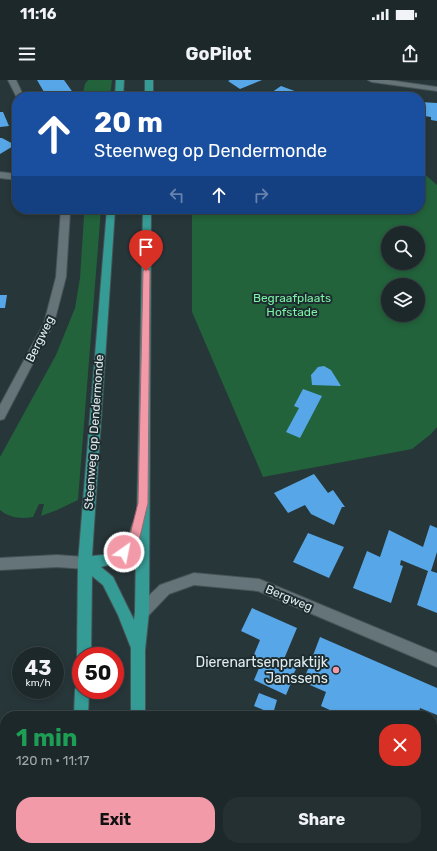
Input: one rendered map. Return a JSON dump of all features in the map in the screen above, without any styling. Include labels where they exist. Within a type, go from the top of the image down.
[{"type":"main road","points":[[119,92],[120,80]]},
{"type":"main road","points":[[149,80],[149,92]]},
{"type":"main road","name":"Steenweg op Dendermonde","points":[[84,647],[85,563],[111,214]]},
{"type":"main road","points":[[138,711],[138,650],[142,612],[147,214]]},
{"type":"main road","points":[[85,563],[100,562],[114,558],[124,552],[134,541],[143,503]]},
{"type":"main road","points":[[85,563],[108,581],[124,612],[138,650]]},
{"type":"main road","points":[[81,711],[82,699]]},
{"type":"street","points":[[12,80],[18,92]]},
{"type":"street","points":[[372,80],[437,89]]},
{"type":"street","points":[[0,175],[12,176]]},
{"type":"street","name":"Bergweg","points":[[0,416],[49,323],[61,277],[66,214]]},
{"type":"street","points":[[0,564],[57,561],[85,563]]},
{"type":"street","name":"Bergweg","points":[[142,612],[165,588],[194,579],[258,585],[437,660]]},
{"type":"green space","points":[[88,80],[112,80],[111,92],[83,92],[85,84]]},
{"type":"green space","name":"Begraafplaats Hofstade","points":[[425,174],[437,185],[437,427],[431,434],[412,449],[263,477],[192,312],[192,214],[425,214]]},
{"type":"green space","points":[[83,214],[101,214],[78,500],[41,516],[44,504],[39,504],[33,517],[24,518],[7,515],[0,510],[0,457],[56,355],[75,308],[80,278]]},
{"type":"building","points":[[37,80],[64,80],[73,92],[46,92],[44,92]]},
{"type":"building","points":[[262,80],[240,89],[228,81]]},
{"type":"building","points":[[281,86],[297,92],[272,92]]},
{"type":"building","points":[[425,102],[437,103],[437,121],[431,120],[431,117],[425,116]]},
{"type":"building","points":[[0,112],[3,112],[9,126],[0,127]]},
{"type":"building","points":[[0,138],[2,138],[12,143],[12,147],[0,154]]},
{"type":"building","points":[[0,295],[7,295],[5,308],[0,308]]},
{"type":"building","points":[[324,366],[331,370],[341,386],[312,385],[311,375],[318,367]]},
{"type":"building","points":[[303,389],[322,396],[300,438],[286,432],[299,408],[294,406]]},
{"type":"building","points":[[314,474],[328,493],[333,490],[345,507],[342,507],[334,525],[311,514],[305,505],[288,513],[274,493]]},
{"type":"building","points":[[430,525],[437,528],[437,552],[431,571],[437,573],[437,613],[417,605],[428,571],[401,560],[400,565],[403,566],[391,603],[353,588],[367,551],[380,557],[389,530],[423,547]]},
{"type":"building","points":[[308,533],[344,547],[329,578],[293,562]]},
{"type":"building","points":[[252,608],[297,628],[284,659],[298,665],[294,673],[299,675],[296,684],[291,683],[286,695],[254,680],[262,661],[253,657],[260,640],[241,631]]},
{"type":"building","points":[[320,637],[437,688],[437,711],[427,711],[420,708],[419,711],[332,711],[321,706],[326,692],[303,682]]},
{"type":"building","points":[[259,693],[277,700],[274,711],[266,711],[254,706]]},
{"type":"place","name":"Dierenartsenpraktijk Janssens","points":[[336,670]]},
{"type":"route","points":[[124,552],[134,541],[143,503],[146,271]]}]
